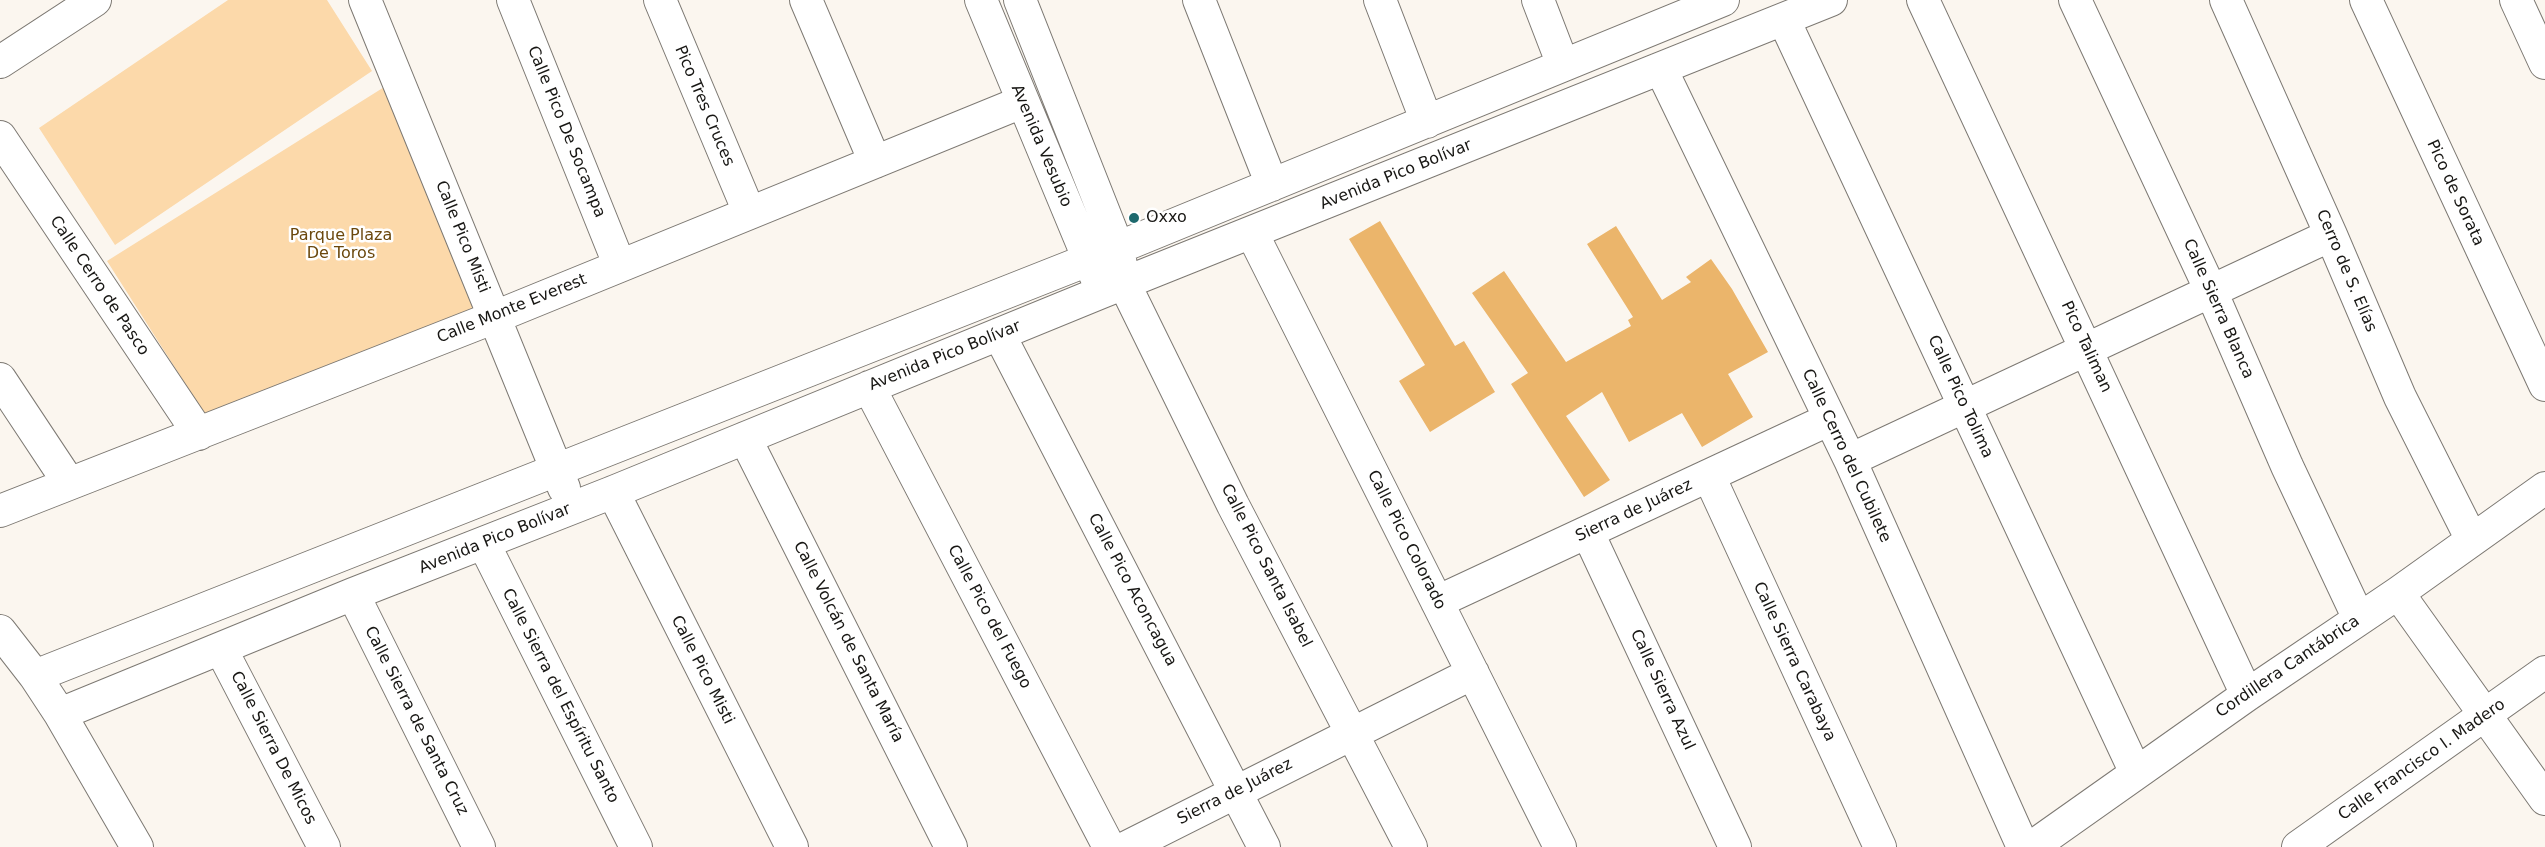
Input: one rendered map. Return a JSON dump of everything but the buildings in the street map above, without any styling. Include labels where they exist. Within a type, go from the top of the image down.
[{"type":"street","name":"Calle Pico Misti","points":[[365,0],[572,508]]},
{"type":"street","name":"Calle Pico De Socampa","points":[[513,0],[619,264]]},
{"type":"street","name":"Pico Tres Cruces","points":[[660,0],[749,212]]},
{"type":"street","points":[[806,0],[875,162]]},
{"type":"street","name":"Avenida Vesubio","points":[[981,0],[1088,260],[1113,287]]},
{"type":"street","name":"Avenida Vesubio","points":[[1020,0],[1118,248],[1113,287]]},
{"type":"street","points":[[1199,0],[1272,185]]},
{"type":"street","points":[[1380,0],[1427,122]]},
{"type":"street","points":[[1538,0],[1563,65]]},
{"type":"street","points":[[35,676],[1118,248],[1563,65],[1692,6],[1723,0]]},
{"type":"street","name":"Avenida Pico Bolívar","points":[[60,714],[353,594],[613,492],[1113,287],[1831,0]]},
{"type":"street","name":"Pico Taliman","points":[[1923,0],[2247,695]]},
{"type":"street","name":"Calle Sierra Blanca","points":[[2075,0],[2211,291],[2359,619]]},
{"type":"street","name":"Cerro de S. Elías","points":[[2226,0],[2331,235],[2400,397],[2472,540]]},
{"type":"street","name":"Pico de Sorata","points":[[2366,0],[2545,386]]},
{"type":"street","points":[[2516,0],[2545,63]]},
{"type":"street","points":[[0,62],[78,4]]},
{"type":"street","name":"Calle Pico Tolima","points":[[1784,20],[2136,774]]},
{"type":"street","name":"Calle Cerro del Cubilete","points":[[1661,69],[1850,460],[2023,847]]},
{"type":"street","name":"Calle Monte Everest","points":[[0,511],[495,317],[619,264],[1022,102]]},
{"type":"street","name":"Calle Cerro de Pasco","points":[[0,137],[199,434]]},
{"type":"street","name":"Calle Pico Colorado","points":[[1252,233],[1560,847]]},
{"type":"street","points":[[1850,460],[2331,235]]},
{"type":"street","name":"Calle Pico Santa Isabel","points":[[1113,287],[1233,505],[1411,847]]},
{"type":"street","name":"Calle Pico Aconcagua","points":[[999,334],[1237,790],[1264,847]]},
{"type":"street","points":[[0,379],[69,483]]},
{"type":"street","name":"Calle Pico del Fuego","points":[[869,387],[1109,847]]},
{"type":"street","name":"Sierra de Juárez","points":[[1437,602],[1830,419]]},
{"type":"street","name":"Calle Volcán de Santa María","points":[[745,438],[951,847]]},
{"type":"street","name":"Calle Sierra Carabaya","points":[[1709,476],[1880,847]]},
{"type":"street","name":"Cordillera Cantábrica","points":[[2032,847],[2545,488]]},
{"type":"street","name":"Calle Pico Misti","points":[[613,492],[792,847]]},
{"type":"street","name":"Calle Sierra Azul","points":[[1588,533],[1735,847]]},
{"type":"street","name":"Calle Sierra del Espíritu Santo","points":[[484,544],[636,847]]},
{"type":"street","points":[[2398,593],[2545,799]]},
{"type":"street","name":"Calle Sierra de Santa Cruz","points":[[353,594],[479,847]]},
{"type":"street","points":[[0,631],[35,676],[60,714],[137,847]]},
{"type":"street","name":"Calle Sierra De Micos","points":[[221,649],[324,847]]},
{"type":"street","name":"Calle Francisco I. Madero","points":[[2298,847],[2545,672]]},
{"type":"street","name":"Sierra de Juárez","points":[[1127,847],[1473,674]]},
{"type":"green space","points":[[228,0],[327,0],[372,71],[115,245],[39,128]]},
{"type":"green space","name":"Parque Plaza De Toros","points":[[397,79],[486,308],[207,418],[107,261]]},
{"type":"place","name":"Oxxo","points":[[1134,218]]}]
